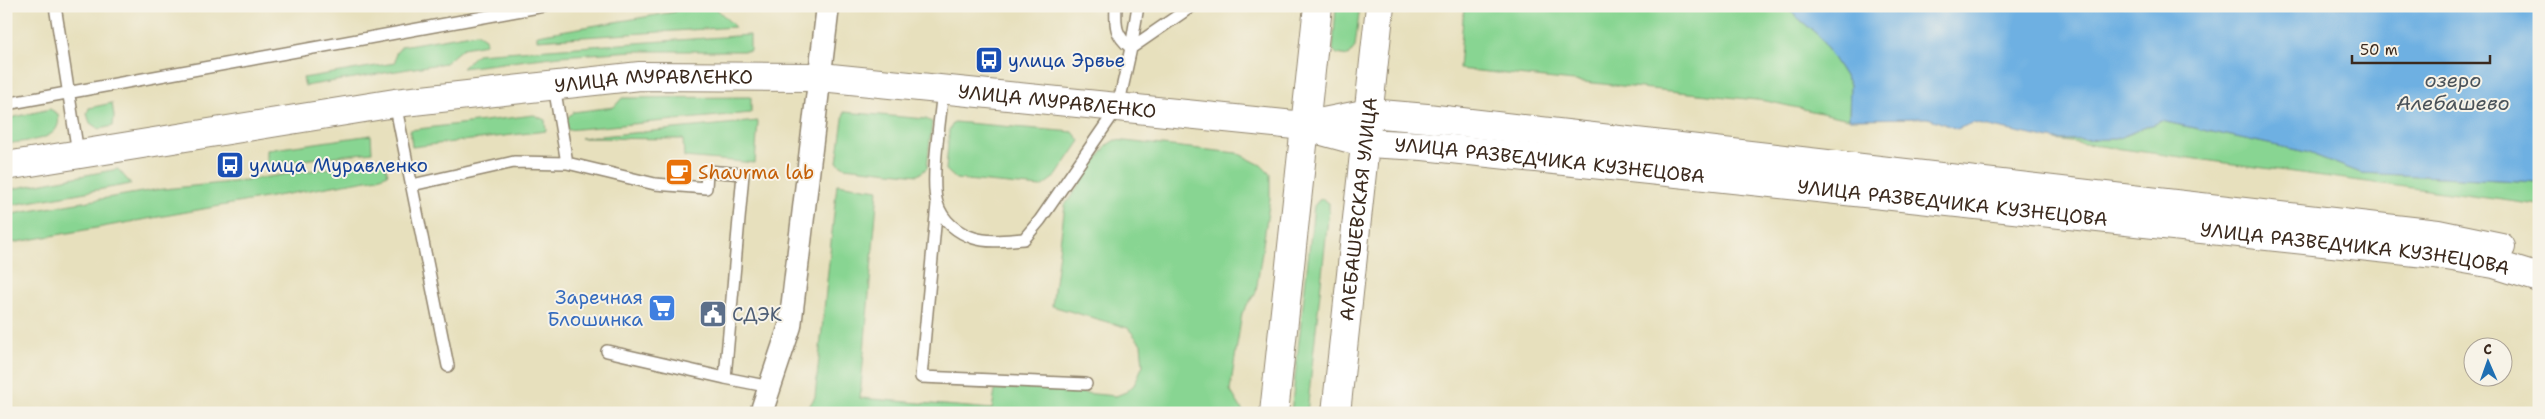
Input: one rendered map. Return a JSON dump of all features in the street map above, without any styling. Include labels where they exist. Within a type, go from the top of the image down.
[{"type":"main road","points":[[1274,413],[1318,6]]},
{"type":"main road","name":"АЛЕБАШЕВСКАЯ УЛИЦА","points":[[1336,413],[1380,6]]},
{"type":"main road","name":"УЛИЦА МУРАВЛЕНКО","points":[[6,166],[395,103],[640,76],[760,75],[821,77],[1304,126]]},
{"type":"main road","name":"УЛИЦА РАЗВЕДЧИКА КУЗНЕЦОВА","points":[[1304,126],[1369,113],[2438,234],[2501,247],[2539,258]]},
{"type":"main road","name":"УЛИЦА РАЗВЕДЧИКА КУЗНЕЦОВА","points":[[1304,126],[1366,143],[1423,146],[2425,253],[2494,264],[2539,278]]},
{"type":"street","points":[[761,413],[772,387],[790,326],[828,6]]},
{"type":"lane","points":[[55,6],[78,153]]},
{"type":"lane","points":[[6,104],[544,6]]},
{"type":"lane","points":[[1116,6],[1115,30],[1121,40],[1131,48]]},
{"type":"lane","points":[[937,204],[951,228],[975,239],[998,241],[1024,239],[1040,220],[1118,107],[1138,6]]},
{"type":"lane","points":[[1131,48],[1190,7]]},
{"type":"lane","points":[[554,85],[567,163]]},
{"type":"lane","points":[[943,89],[936,176],[937,204],[921,377],[1086,384]]},
{"type":"lane","points":[[395,103],[448,366]]},
{"type":"lane","points":[[412,185],[514,162],[567,163],[654,184],[706,188],[707,171],[743,174],[725,378]]},
{"type":"lane","points":[[607,351],[772,387]]},
{"type":"green space","points":[[675,6],[694,6],[694,9],[714,6],[735,27],[537,40],[537,35],[675,12]]},
{"type":"green space","points":[[1336,6],[1360,6],[1355,47],[1348,56],[1337,54],[1333,50]]},
{"type":"green space","points":[[1464,6],[1784,6],[1819,36],[1850,84],[1849,119],[1766,101],[1459,69]]},
{"type":"green space","points":[[477,33],[485,38],[486,44],[463,48],[445,63],[305,86],[303,78],[395,63],[396,53],[402,46]]},
{"type":"green space","points":[[750,35],[750,51],[633,51],[560,56],[462,68],[477,54]]},
{"type":"green space","points":[[751,97],[751,113],[567,130],[566,119],[573,112],[614,107],[622,98]]},
{"type":"green space","points":[[112,103],[113,126],[99,129],[90,123],[87,114],[89,108]]},
{"type":"green space","points":[[50,109],[58,114],[58,123],[50,135],[6,144],[6,119]]},
{"type":"green space","points":[[844,112],[926,119],[932,122],[927,168],[918,175],[844,167],[837,162]]},
{"type":"green space","points":[[534,115],[545,120],[546,131],[412,147],[410,130]]},
{"type":"green space","points":[[758,121],[755,163],[684,157],[683,139],[580,138]]},
{"type":"green space","points":[[2161,121],[2306,152],[2361,173],[2539,182],[2539,205],[2055,140],[2116,139]]},
{"type":"green space","points":[[954,122],[1073,132],[1080,141],[1056,176],[1041,187],[956,179],[946,170],[949,130]]},
{"type":"green space","points":[[371,135],[372,152],[267,164],[267,150]]},
{"type":"green space","points":[[1115,140],[1237,153],[1261,165],[1270,174],[1270,198],[1256,292],[1242,313],[1230,390],[1244,413],[805,413],[815,397],[837,184],[878,190],[860,398],[992,409],[996,385],[1116,396],[1126,392],[1134,385],[1143,365],[1141,344],[1128,328],[1052,306],[1065,205],[1107,145]]},
{"type":"green space","points":[[384,160],[388,174],[378,178],[6,244],[6,215],[154,190],[233,182]]},
{"type":"green space","points":[[118,169],[131,184],[6,206],[6,190]]},
{"type":"green space","points":[[1323,199],[1329,203],[1329,209],[1307,413],[1291,413],[1314,206],[1319,200]]},
{"type":"water","name":"озеро Алебашево","points":[[1784,6],[2539,6],[2539,182],[2361,173],[2306,152],[2161,121],[2116,139],[2055,140],[1973,123],[1957,129],[1928,118],[1849,119],[1850,84],[1819,36]]},
{"type":"place","name":"улица Эрвье","points":[[989,60]]},
{"type":"place","name":"улица Муравленко","points":[[230,165]]},
{"type":"place","name":"Shaurma lab","points":[[679,172]]},
{"type":"place","name":"Заречная Блошинка","points":[[662,308]]},
{"type":"place","name":"СДЭК","points":[[713,314]]}]
